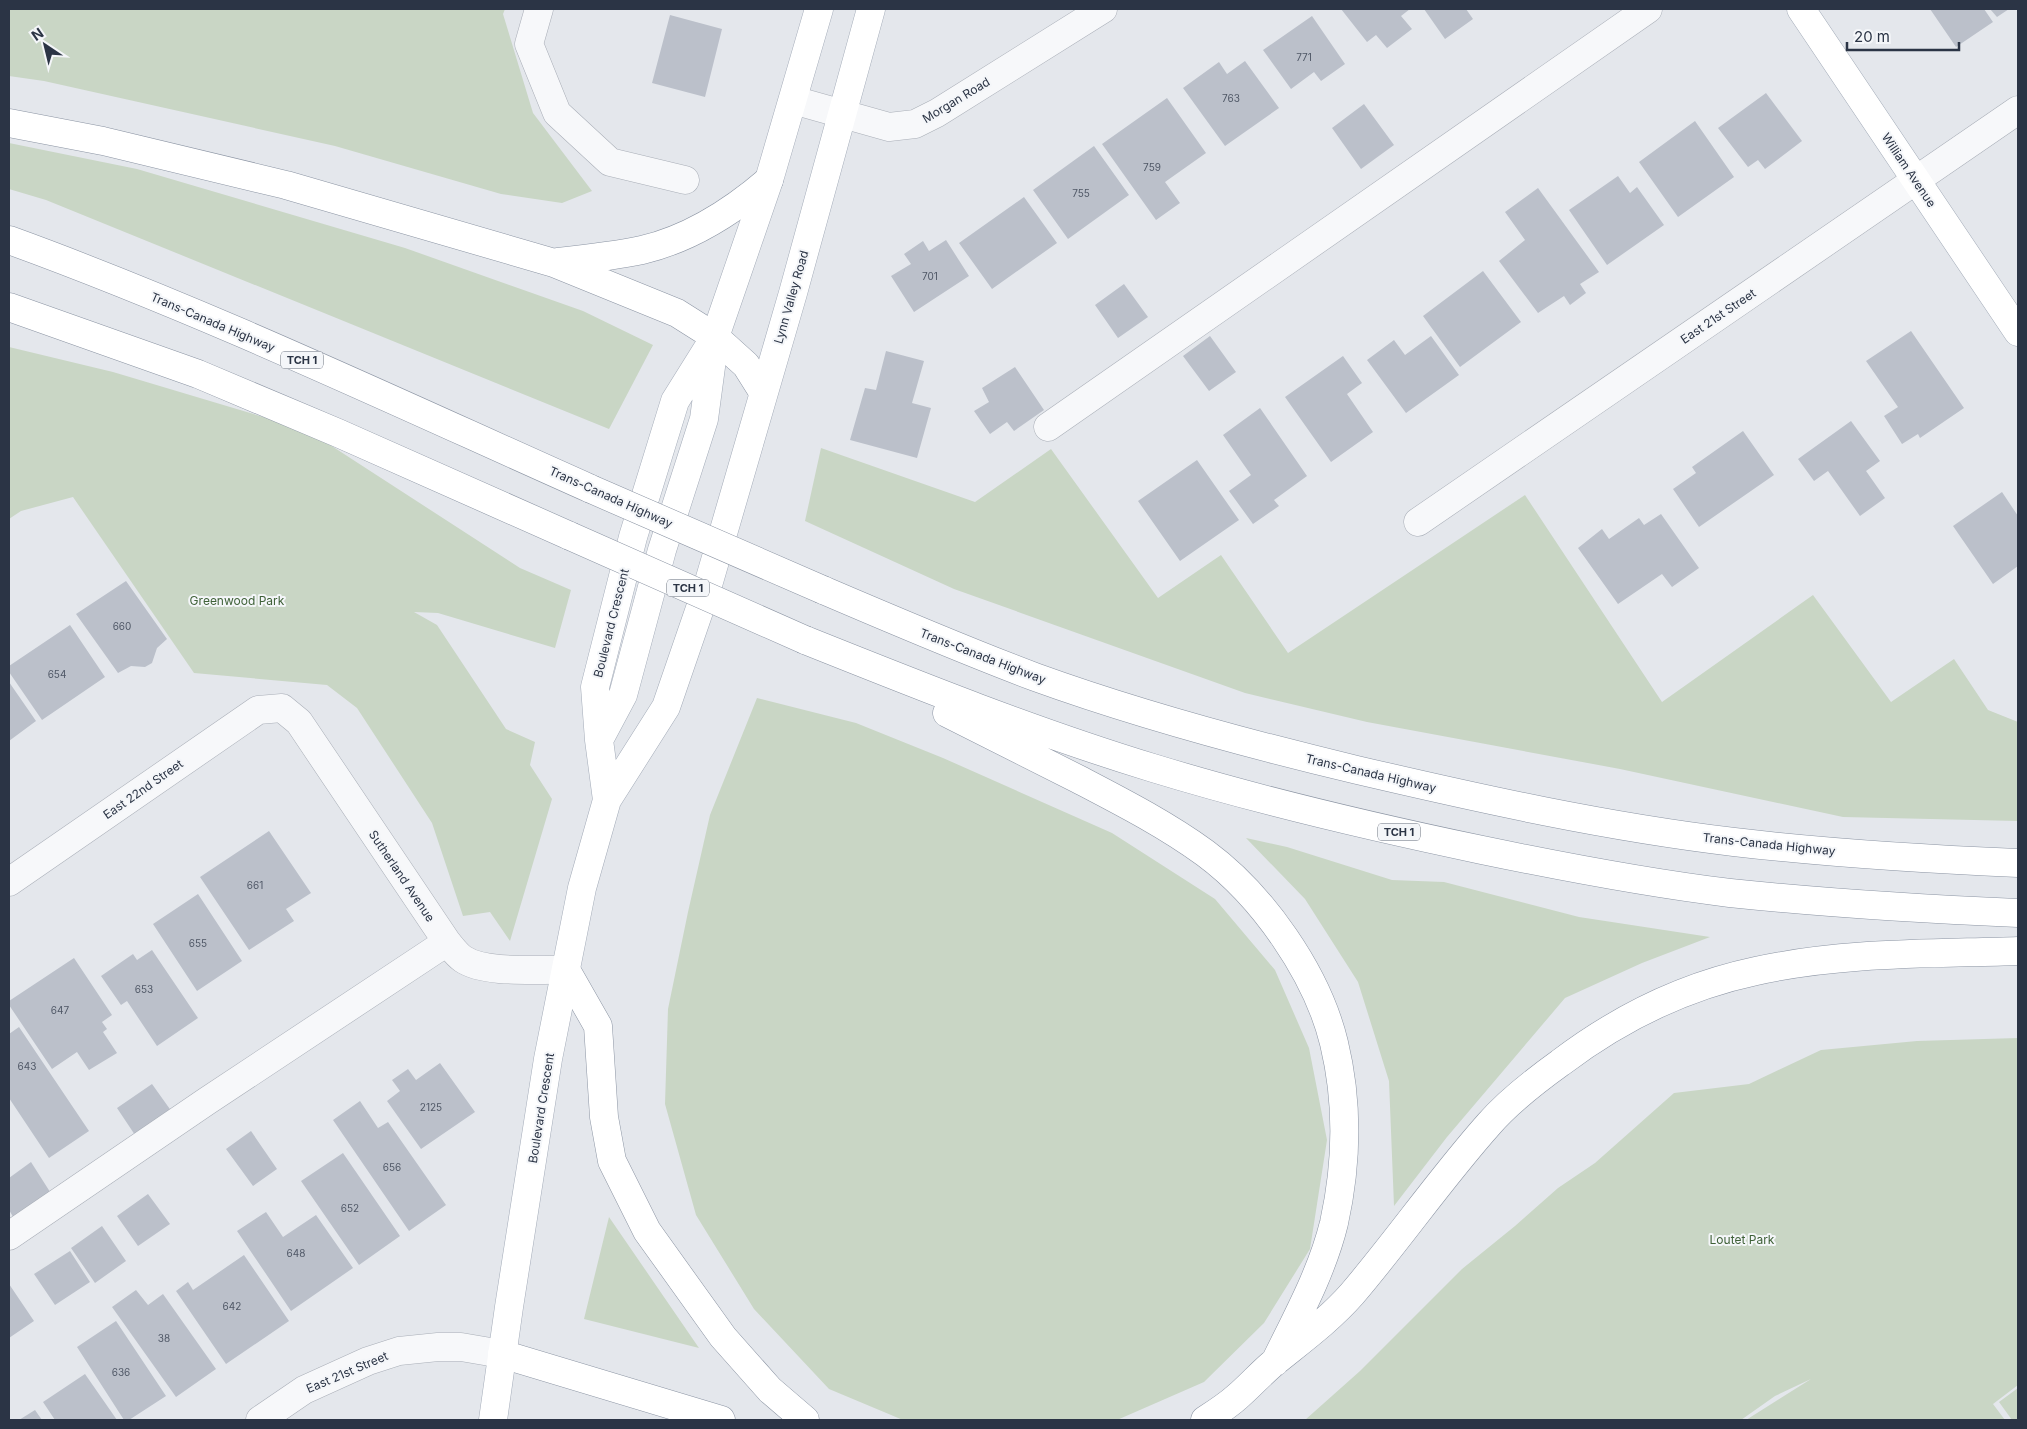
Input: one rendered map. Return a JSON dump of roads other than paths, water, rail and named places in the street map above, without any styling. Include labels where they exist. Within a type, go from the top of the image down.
[{"type":"main road","points":[[600,740],[623,695],[662,550],[704,419],[715,337],[769,180],[819,9]]},
{"type":"main road","name":"Lynn Valley Road","points":[[708,585],[793,293],[871,9]]},
{"type":"main road","name":"William Avenue","points":[[1801,9],[2018,332]]},
{"type":"main road","points":[[9,123],[103,141],[276,183],[554,263],[677,313],[715,337],[746,365],[763,392]]},
{"type":"main road","points":[[554,263],[606,257],[644,249],[679,238],[713,220],[741,202],[769,180]]},
{"type":"main road","name":"Trans-Canada Highway","points":[[9,240],[82,267],[222,325],[591,489],[926,634],[1037,677],[1169,720],[1309,759],[1445,791],[1587,820],[1733,842],[1886,857],[2018,863]]},
{"type":"main road","name":"TCH 1","points":[[9,307],[198,374],[347,437],[805,640],[1023,725],[1154,768],[1297,808],[1434,840],[1578,870],[1727,892],[1882,907],[2018,913]]},
{"type":"main road","name":"Boulevard Crescent","points":[[607,800],[595,687],[632,537],[675,401],[715,337]]},
{"type":"main road","name":"Boulevard Crescent","points":[[493,1420],[547,1069],[582,888],[607,800],[666,707],[708,585]]},
{"type":"main road","points":[[805,640],[1163,825],[1206,854],[1242,885],[1272,921],[1297,956],[1318,998],[1334,1041],[1342,1081],[1345,1125],[1341,1174],[1331,1232],[1320,1269],[1275,1362]]},
{"type":"main road","points":[[1205,1420],[1236,1398],[1275,1362],[1323,1323],[1351,1296],[1454,1164],[1491,1122],[1541,1077],[1581,1047],[1632,1016],[1690,990],[1756,971],[1832,959],[2018,951]]},
{"type":"main road","points":[[566,970],[598,1026],[604,1117],[612,1161],[647,1231],[723,1337],[770,1390],[806,1420]]},
{"type":"main road","points":[[502,1354],[700,1418]]},
{"type":"street","points":[[539,9],[529,44],[557,113],[610,162],[685,180]]},
{"type":"street","name":"Morgan Road","points":[[793,100],[889,127],[915,124],[937,113],[1103,9]]},
{"type":"street","points":[[1048,427],[1648,9]]},
{"type":"street","name":"East 21st Street","points":[[1418,522],[2018,110]]},
{"type":"street","name":"East 22nd Street","points":[[9,882],[258,710],[282,708]]},
{"type":"street","name":"Sutherland Avenue","points":[[282,708],[299,722],[447,942],[463,959],[479,966],[498,969],[566,970]]},
{"type":"street","points":[[9,1236],[447,942]]},
{"type":"street","name":"East 21st Street","points":[[260,1420],[304,1390],[368,1361],[399,1351],[453,1347],[502,1354]]},
{"type":"park label","name":"Greenwood Park","points":[[237,600]]},
{"type":"park label","name":"Loutet Park","points":[[1742,1239]]}]
